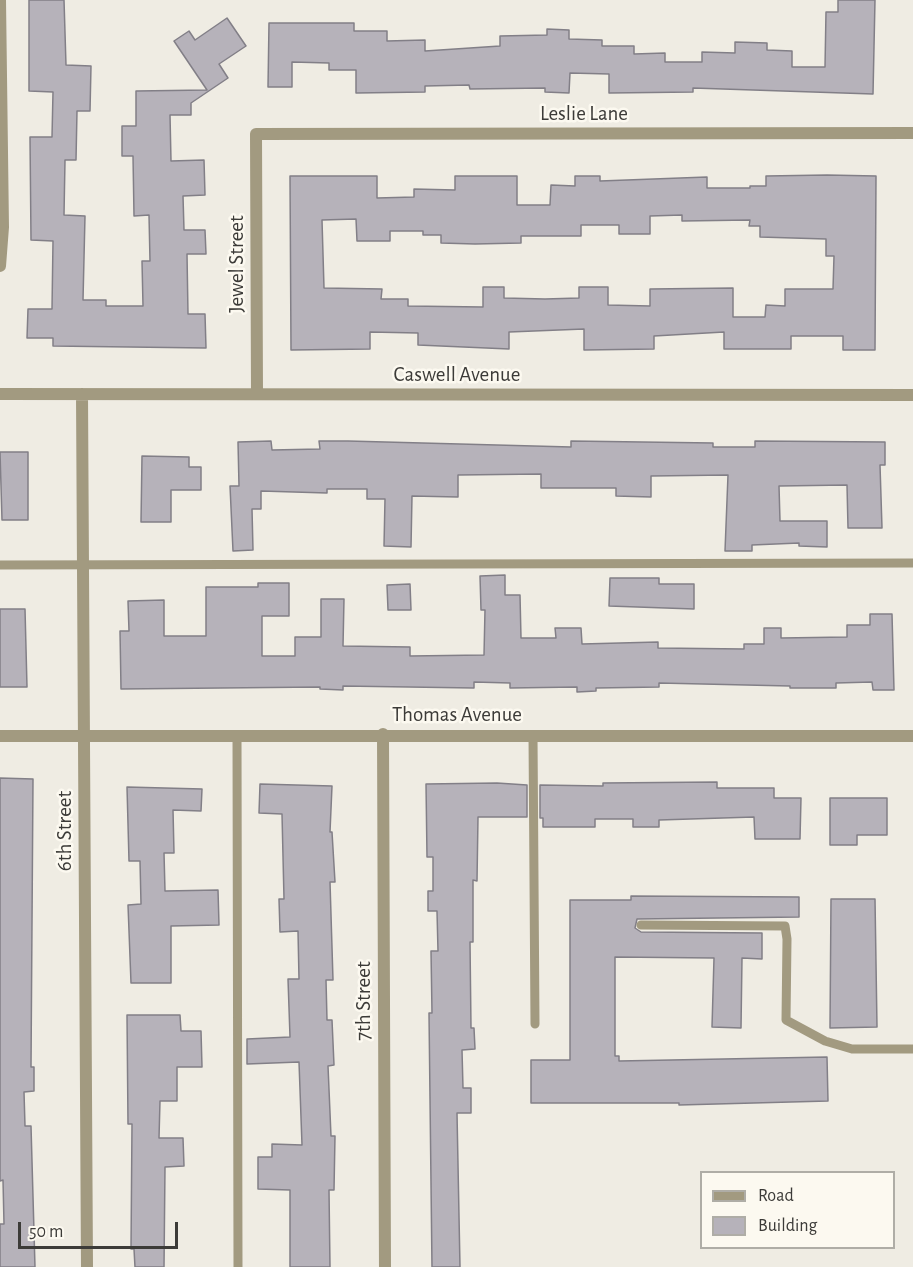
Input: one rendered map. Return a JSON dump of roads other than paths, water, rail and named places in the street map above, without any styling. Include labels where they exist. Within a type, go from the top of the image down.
[{"type":"street","points":[[0,0],[3,227],[0,266]]},
{"type":"street","name":"Leslie Lane","points":[[256,134],[913,133]]},
{"type":"street","name":"Jewel Street","points":[[256,134],[257,394]]},
{"type":"street","name":"Caswell Avenue","points":[[0,394],[913,395]]},
{"type":"street","name":"6th Street","points":[[82,394],[87,1267]]},
{"type":"street","name":"Thomas Avenue","points":[[0,736],[383,734],[913,736]]},
{"type":"street","name":"7th Street","points":[[383,734],[385,1267]]},
{"type":"lane","points":[[0,565],[913,564]]},
{"type":"lane","points":[[237,735],[238,1267]]},
{"type":"lane","points":[[533,735],[535,1024]]},
{"type":"lane","points":[[641,925],[785,926],[787,939],[786,1020],[825,1041],[852,1049],[913,1049]]}]
